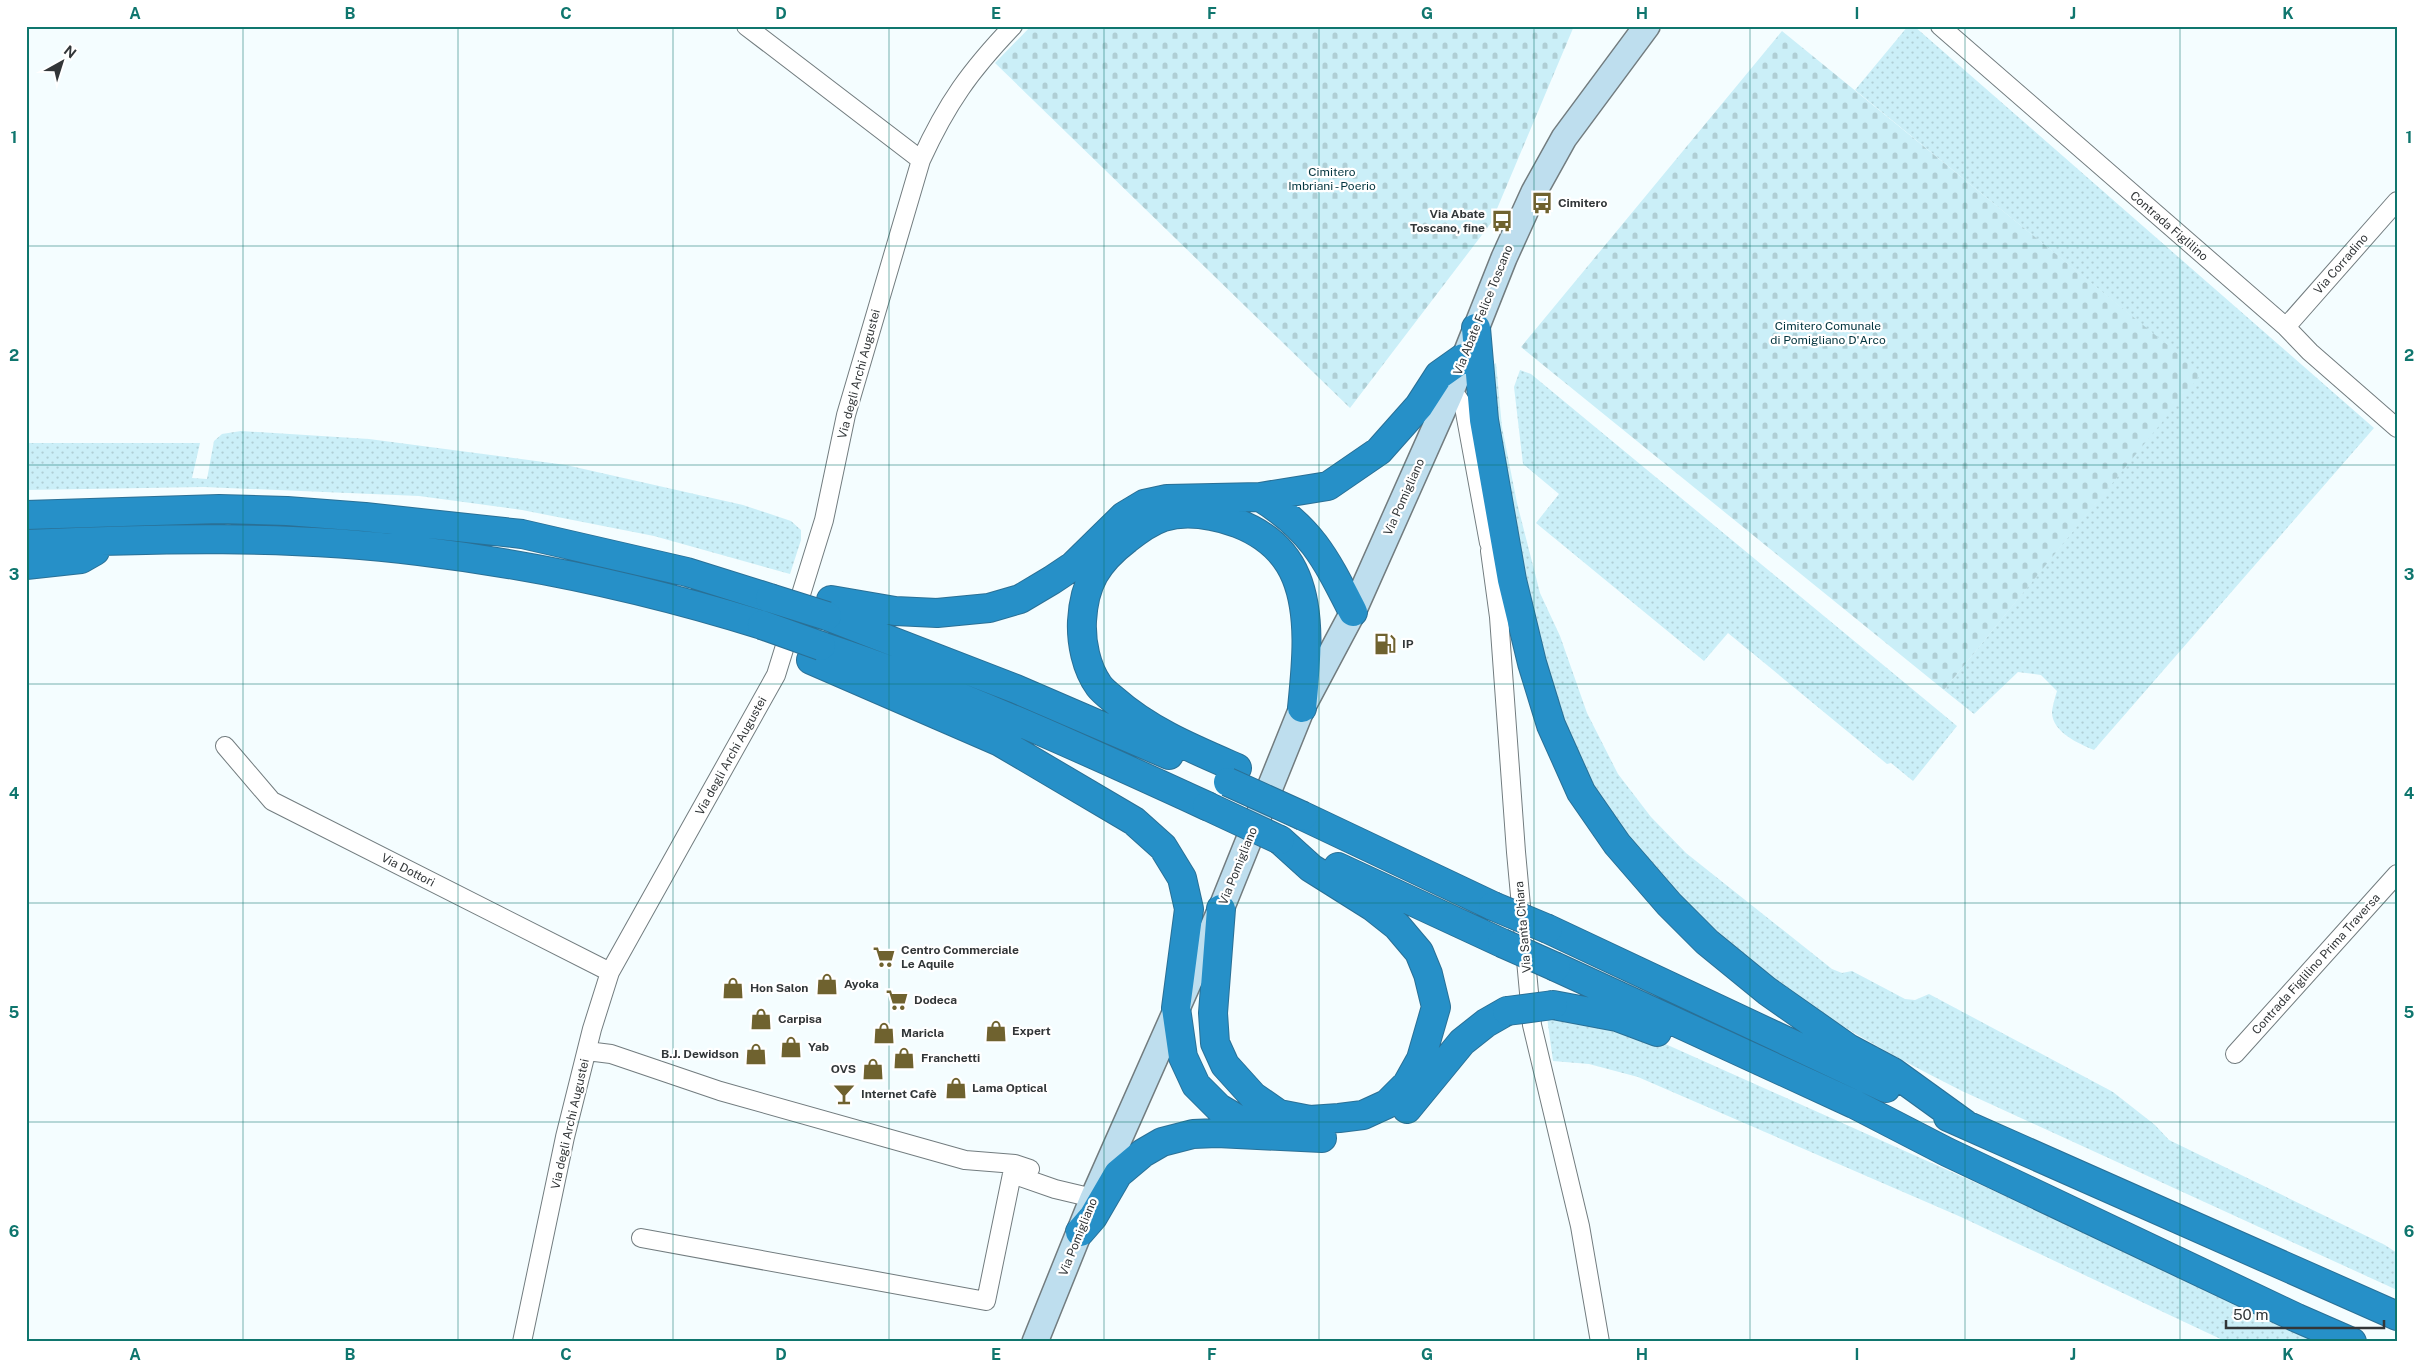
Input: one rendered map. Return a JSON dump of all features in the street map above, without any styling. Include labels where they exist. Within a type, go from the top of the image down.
[{"type":"highway","points":[[1476,328],[1484,420],[1512,580],[1551,725],[1581,792],[1617,844],[1669,904],[1708,942],[1767,991],[1848,1048],[1893,1072],[1965,1124]]},
{"type":"highway","points":[[829,608],[937,613],[990,608],[1020,599],[1052,580],[1072,566],[1124,516],[1144,504],[1167,499],[1260,497],[1328,486],[1357,468],[1379,451],[1419,406],[1439,375],[1463,358]]},
{"type":"highway","points":[[1260,497],[1280,509],[1307,533],[1324,555],[1353,612]]},
{"type":"highway","points":[[26,515],[219,509],[287,511],[365,517],[522,534],[773,590],[829,608],[1016,689],[1233,775],[1307,810],[1392,843],[1452,886],[1493,906],[1548,929],[1965,1124],[2397,1316]]},
{"type":"highway","points":[[1233,775],[1186,746],[1148,726],[1099,686],[1088,661],[1081,637],[1083,599],[1102,560],[1142,527],[1163,517],[1188,514],[1212,515],[1254,529],[1263,535],[1278,548],[1296,577],[1307,639],[1302,708]]},
{"type":"highway","points":[[26,544],[182,538],[337,544],[419,551],[593,579],[682,600],[759,633],[816,653],[1000,742],[1134,821],[1163,847],[1182,878],[1189,909],[1176,1008],[1183,1057],[1196,1085],[1219,1108],[1263,1134]]},
{"type":"highway","points":[[26,565],[81,559],[116,540]]},
{"type":"highway","points":[[816,653],[897,671],[1061,739],[1854,1104],[1947,1152],[2297,1318],[2352,1342]]},
{"type":"highway","points":[[1220,909],[1213,1013],[1215,1043],[1225,1065],[1253,1096],[1279,1114],[1320,1120],[1362,1115],[1387,1104],[1407,1084],[1421,1059],[1436,1007],[1419,952],[1397,926],[1373,906],[1311,868],[1280,840]]},
{"type":"highway","points":[[1080,1232],[1093,1217],[1118,1174],[1143,1153],[1162,1142],[1192,1134],[1263,1134],[1325,1138],[1354,1133],[1406,1111],[1462,1042],[1486,1023],[1507,1010],[1552,1006],[1617,1017],[1721,1059],[1786,1088],[1854,1104]]},
{"type":"main road","name":"Via Abate Felice Toscano","points":[[1450,394],[1463,358],[1530,200],[1560,146],[1586,107],[1647,26]]},
{"type":"main road","name":"Via Pomigliano","points":[[1035,1342],[1093,1198],[1220,909],[1302,708],[1353,612],[1450,394]]},
{"type":"street","points":[[746,26],[921,160]]},
{"type":"street","name":"Via degli Archi Augustei","points":[[522,1342],[565,1137],[610,972],[776,675],[824,520],[846,415],[921,160],[938,122],[969,74],[1013,26]]},
{"type":"street","name":"Contrada Figlilino","points":[[1940,26],[2286,327],[2310,352],[2397,428]]},
{"type":"street","name":"Via Corradino","points":[[2286,327],[2397,201]]},
{"type":"street","points":[[1450,394],[1458,398],[1466,414],[1490,551]]},
{"type":"street","name":"Via Santa Chiara","points":[[1500,508],[1490,551],[1499,617],[1516,852],[1532,1025],[1580,1226],[1600,1342]]},
{"type":"street","name":"Via Dottori","points":[[225,746],[272,801],[610,972]]},
{"type":"street","name":"Contrada Figlilino Prima Traversa","points":[[2235,1054],[2397,874]]},
{"type":"street","points":[[587,1051],[608,1065],[680,1086]]},
{"type":"street","points":[[587,1051],[611,1054],[720,1091],[966,1160],[1015,1164],[1064,1180],[1093,1198]]},
{"type":"street","points":[[641,1238],[986,1301],[1012,1174],[1055,1189],[1093,1198]]},
{"type":"green space","name":"Cimitero Imbriani - Poerio","points":[[1031,26],[1574,26],[1491,223],[1350,408],[995,63]]},
{"type":"green space","points":[[1908,26],[1914,26],[2374,428],[2094,750],[2067,736],[2056,725],[2052,711],[2057,691],[2041,675],[2018,672],[1974,714],[1944,690],[2201,373],[1855,90]]},
{"type":"green space","name":"Cimitero Comunale di Pomigliano D'Arco","points":[[1782,31],[2202,373],[1944,690],[1521,347]]},
{"type":"green space","points":[[1496,363],[1502,427],[1517,503],[1540,593],[1560,636],[1587,713],[1618,774],[1651,817],[1686,853],[1832,969],[1842,973],[1852,971],[1905,999],[1915,1000],[1929,994],[2113,1092],[2155,1125],[2169,1140],[2385,1245],[2397,1253],[2397,1290],[1962,1091],[1882,1049],[1805,1002],[1757,966],[1729,942],[1657,872],[1619,828],[1587,778],[1574,751],[1553,693],[1531,604],[1503,455],[1491,366]]},
{"type":"green space","points":[[1520,370],[1531,374],[1957,726],[1913,781],[1891,763],[1887,764],[1728,633],[1704,661],[1536,523],[1559,494],[1523,464],[1514,387]]},
{"type":"green space","points":[[241,431],[369,439],[566,465],[743,505],[791,521],[801,530],[801,540],[790,574],[654,536],[522,510],[419,496],[204,487],[26,490],[26,443],[200,443],[192,478],[207,479],[214,441],[222,434]]},
{"type":"green space","points":[[1547,1017],[1643,1034],[2332,1342],[2227,1342],[1961,1217],[1638,1077],[1589,1064],[1553,1061]]},
{"type":"place","name":"Cimitero","points":[[1542,203]]},
{"type":"place","name":"Via Abate Toscano, fine","points":[[1502,221]]},
{"type":"place","name":"IP","points":[[1385,644]]},
{"type":"place","name":"Centro Commerciale Le Aquile","points":[[884,957]]},
{"type":"place","name":"Ayoka","points":[[827,984]]},
{"type":"place","name":"Hon Salon","points":[[733,988]]},
{"type":"place","name":"Dodeca","points":[[897,1000]]},
{"type":"place","name":"Carpisa","points":[[761,1019]]},
{"type":"place","name":"Expert","points":[[996,1031]]},
{"type":"place","name":"Maricla","points":[[884,1033]]},
{"type":"place","name":"Yab","points":[[791,1047]]},
{"type":"place","name":"B.J. Dewidson","points":[[756,1054]]},
{"type":"place","name":"Franchetti","points":[[904,1058]]},
{"type":"place","name":"OVS","points":[[873,1069]]},
{"type":"place","name":"Lama Optical","points":[[956,1088]]},
{"type":"place","name":"Internet Cafè","points":[[844,1094]]}]
